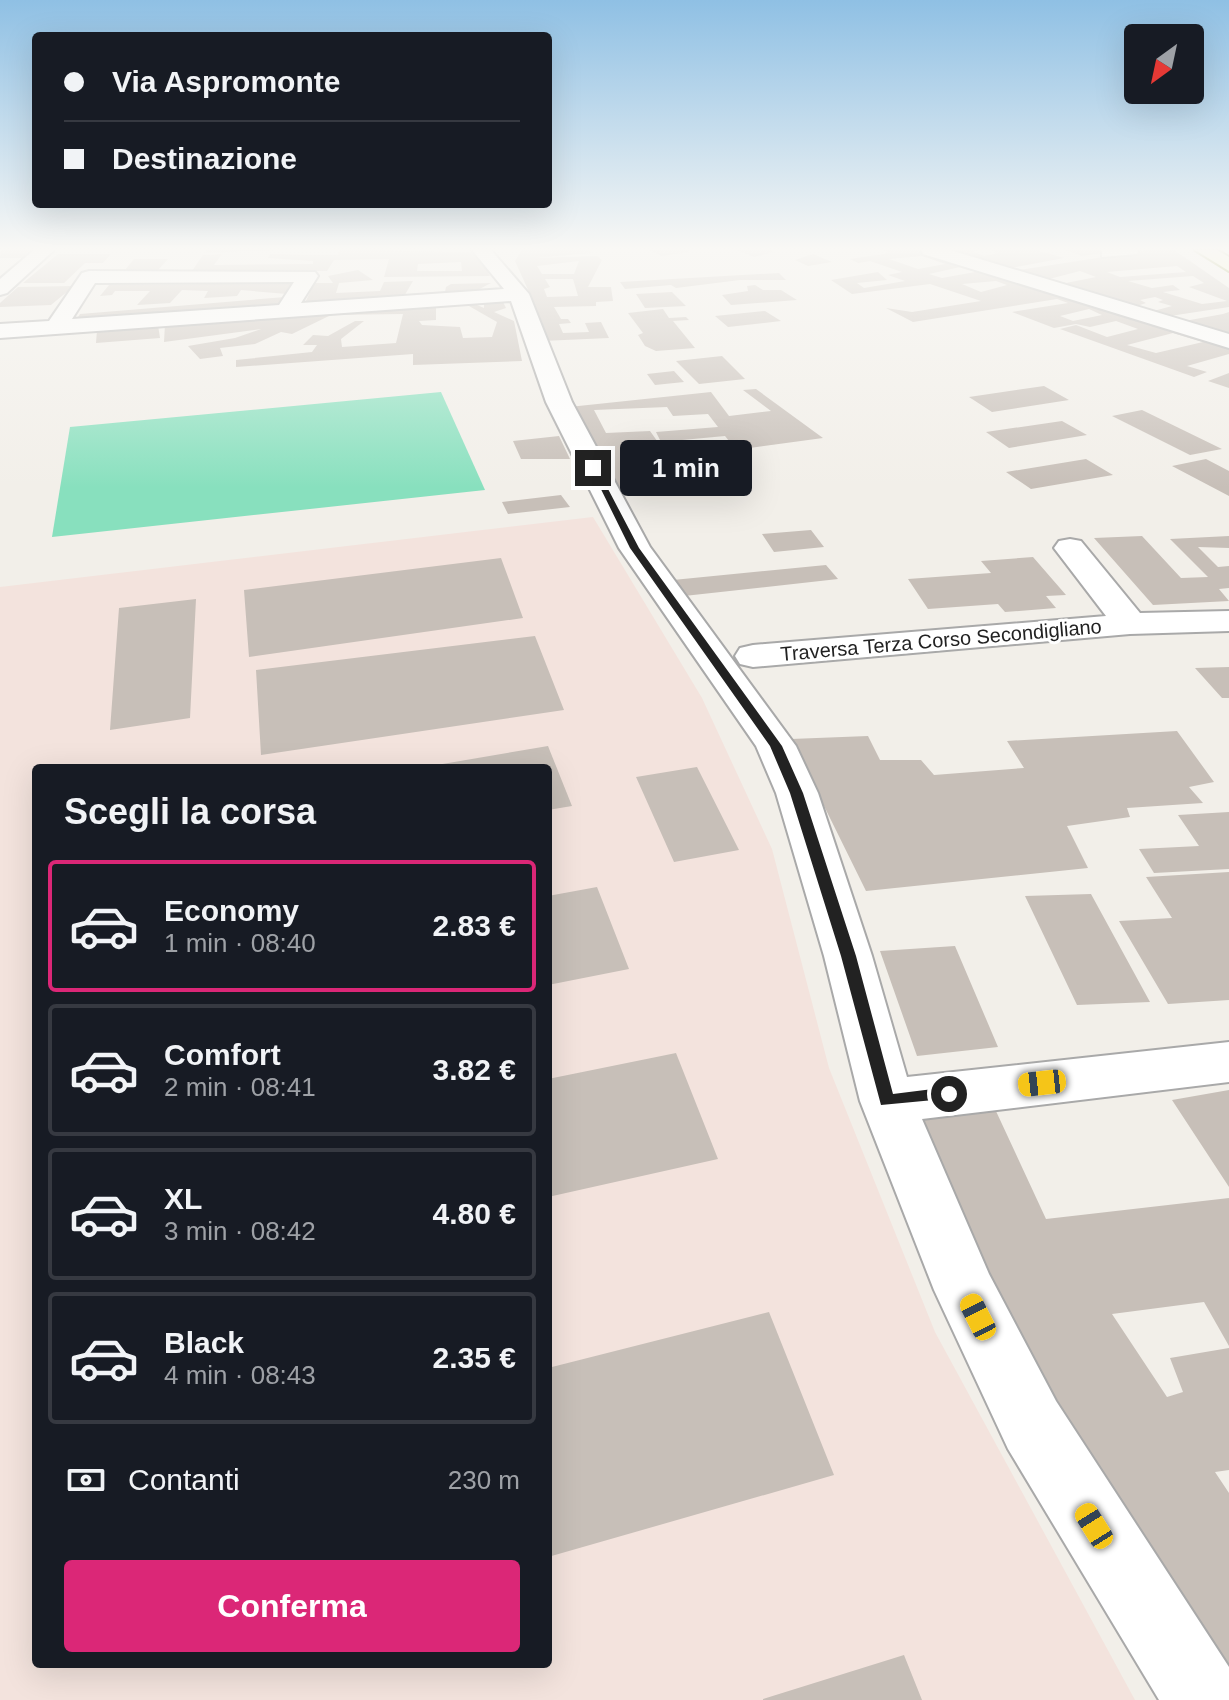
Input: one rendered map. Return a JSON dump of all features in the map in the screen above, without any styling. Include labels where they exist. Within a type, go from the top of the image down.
[{"type":"street","points":[[532,329],[559,402],[635,548],[776,746],[797,793],[848,956],[887,1101],[965,1290],[1032,1425],[1204,1700]]},
{"type":"street","points":[[1194,329],[1229,341]]},
{"type":"street","name":"Traversa Terza Corso Secondigliano","points":[[1070,548],[1130,624]]},
{"type":"street","name":"Traversa Terza Corso Secondigliano","points":[[753,656],[1130,624],[1229,621]]},
{"type":"street","points":[[887,1101],[1229,1062]]},
{"type":"shaded area","points":[[593,517],[702,698],[772,849],[829,1068],[935,1332],[1135,1700],[0,1700],[0,587]]},
{"type":"green space","points":[[441,392],[485,490],[52,537],[70,427]]},
{"type":"building","points":[[159,329],[160,338],[96,343],[97,330]]},
{"type":"building","points":[[165,329],[259,329],[164,342]]},
{"type":"building","points":[[260,329],[302,329],[292,334],[281,332],[255,344],[220,348],[223,356],[200,359],[188,346],[235,338]]},
{"type":"building","points":[[340,329],[353,329],[341,339],[342,347],[396,343],[399,329],[461,329],[463,338],[492,337],[495,329],[516,329],[522,361],[413,365],[413,354],[236,367],[236,360],[312,352],[317,345],[303,345],[313,335],[328,336]]},
{"type":"building","points":[[540,329],[561,329],[563,333],[605,329],[609,338],[542,341]]},
{"type":"building","points":[[640,329],[680,329],[695,348],[656,351],[645,346],[638,335],[643,333]]},
{"type":"building","points":[[1061,329],[1087,329],[1107,337],[1137,329],[1181,329],[1229,344],[1229,354],[1187,366],[1207,372],[1194,377]],"holes":[[[1173,333],[1203,342],[1156,353],[1127,345]]]},
{"type":"building","points":[[1201,329],[1229,329],[1229,339]]},
{"type":"building","points":[[722,356],[745,379],[699,384],[676,361]]},
{"type":"building","points":[[674,371],[684,382],[655,385],[647,374]]},
{"type":"building","points":[[1229,373],[1229,388],[1208,381]]},
{"type":"building","points":[[1044,386],[1069,400],[992,412],[969,397]]},
{"type":"building","points":[[756,389],[823,438],[735,450],[750,477],[614,490],[569,407],[711,392],[729,416],[771,411],[743,390]],"holes":[[[667,407],[673,416],[708,414],[718,427],[656,432],[661,442],[725,436],[733,446],[665,452],[650,431],[606,433],[594,410]],[[701,462],[705,469],[654,473],[651,466]]]},
{"type":"building","points":[[1142,410],[1222,449],[1190,455],[1112,416]]},
{"type":"building","points":[[1062,421],[1087,435],[1009,448],[986,432]]},
{"type":"building","points":[[559,436],[570,459],[521,459],[513,441]]},
{"type":"building","points":[[1086,459],[1113,475],[1031,489],[1006,472]]},
{"type":"building","points":[[1206,459],[1229,471],[1229,496],[1172,466]]},
{"type":"building","points":[[561,495],[570,507],[508,514],[502,502]]},
{"type":"building","points":[[811,530],[824,547],[774,552],[762,534]]},
{"type":"building","points":[[1142,536],[1181,578],[1208,577],[1170,539],[1229,536],[1229,548],[1198,547],[1218,567],[1229,566],[1229,588],[1219,589],[1229,601],[1153,605],[1094,538]]},
{"type":"building","points":[[1033,557],[1066,595],[1046,596],[1056,608],[1005,612],[998,604],[928,609],[908,579],[991,573],[981,561]]},
{"type":"building","points":[[501,558],[523,618],[249,657],[244,590]]},
{"type":"building","points":[[826,565],[838,579],[684,596],[673,580]]},
{"type":"building","points":[[196,599],[190,718],[110,730],[119,608]]},
{"type":"building","points":[[535,636],[564,710],[261,755],[256,670]]},
{"type":"building","points":[[1229,667],[1229,698],[1222,698],[1195,668]]},
{"type":"building","points":[[1177,731],[1214,782],[1189,787],[1203,803],[1127,808],[1130,817],[1067,826],[1088,868],[866,891],[791,739],[868,736],[880,760],[921,760],[934,775],[1024,768],[1007,741]]},
{"type":"building","points":[[548,746],[572,806],[552,809],[552,764],[442,764]]},
{"type":"building","points":[[697,767],[739,850],[674,862],[636,777]]},
{"type":"building","points":[[1229,812],[1229,869],[1154,873],[1139,849],[1199,846],[1178,815]]},
{"type":"building","points":[[1229,872],[1229,1000],[1168,1004],[1119,921],[1172,918],[1146,877]]},
{"type":"building","points":[[597,887],[629,969],[552,984],[552,895]]},
{"type":"building","points":[[1091,894],[1150,1002],[1077,1005],[1025,896]]},
{"type":"building","points":[[955,946],[998,1047],[917,1056],[880,951]]},
{"type":"building","points":[[676,1053],[718,1159],[552,1196],[552,1078]]},
{"type":"building","points":[[1229,1090],[1229,1187],[1172,1100]]},
{"type":"building","points":[[995,1109],[1046,1219],[1229,1198],[1229,1346],[1204,1302],[1112,1314],[1167,1397],[1183,1392],[1170,1358],[1229,1348],[1229,1470],[1215,1472],[1229,1493],[1229,1679],[1009,1326],[922,1120]]},
{"type":"building","points":[[769,1312],[834,1475],[552,1556],[552,1367]]},
{"type":"building","points":[[904,1655],[922,1700],[763,1700],[763,1699]]},
{"type":"route","points":[[593,468],[653,576],[751,706],[776,746],[797,793],[848,956],[887,1101],[949,1094]]}]
